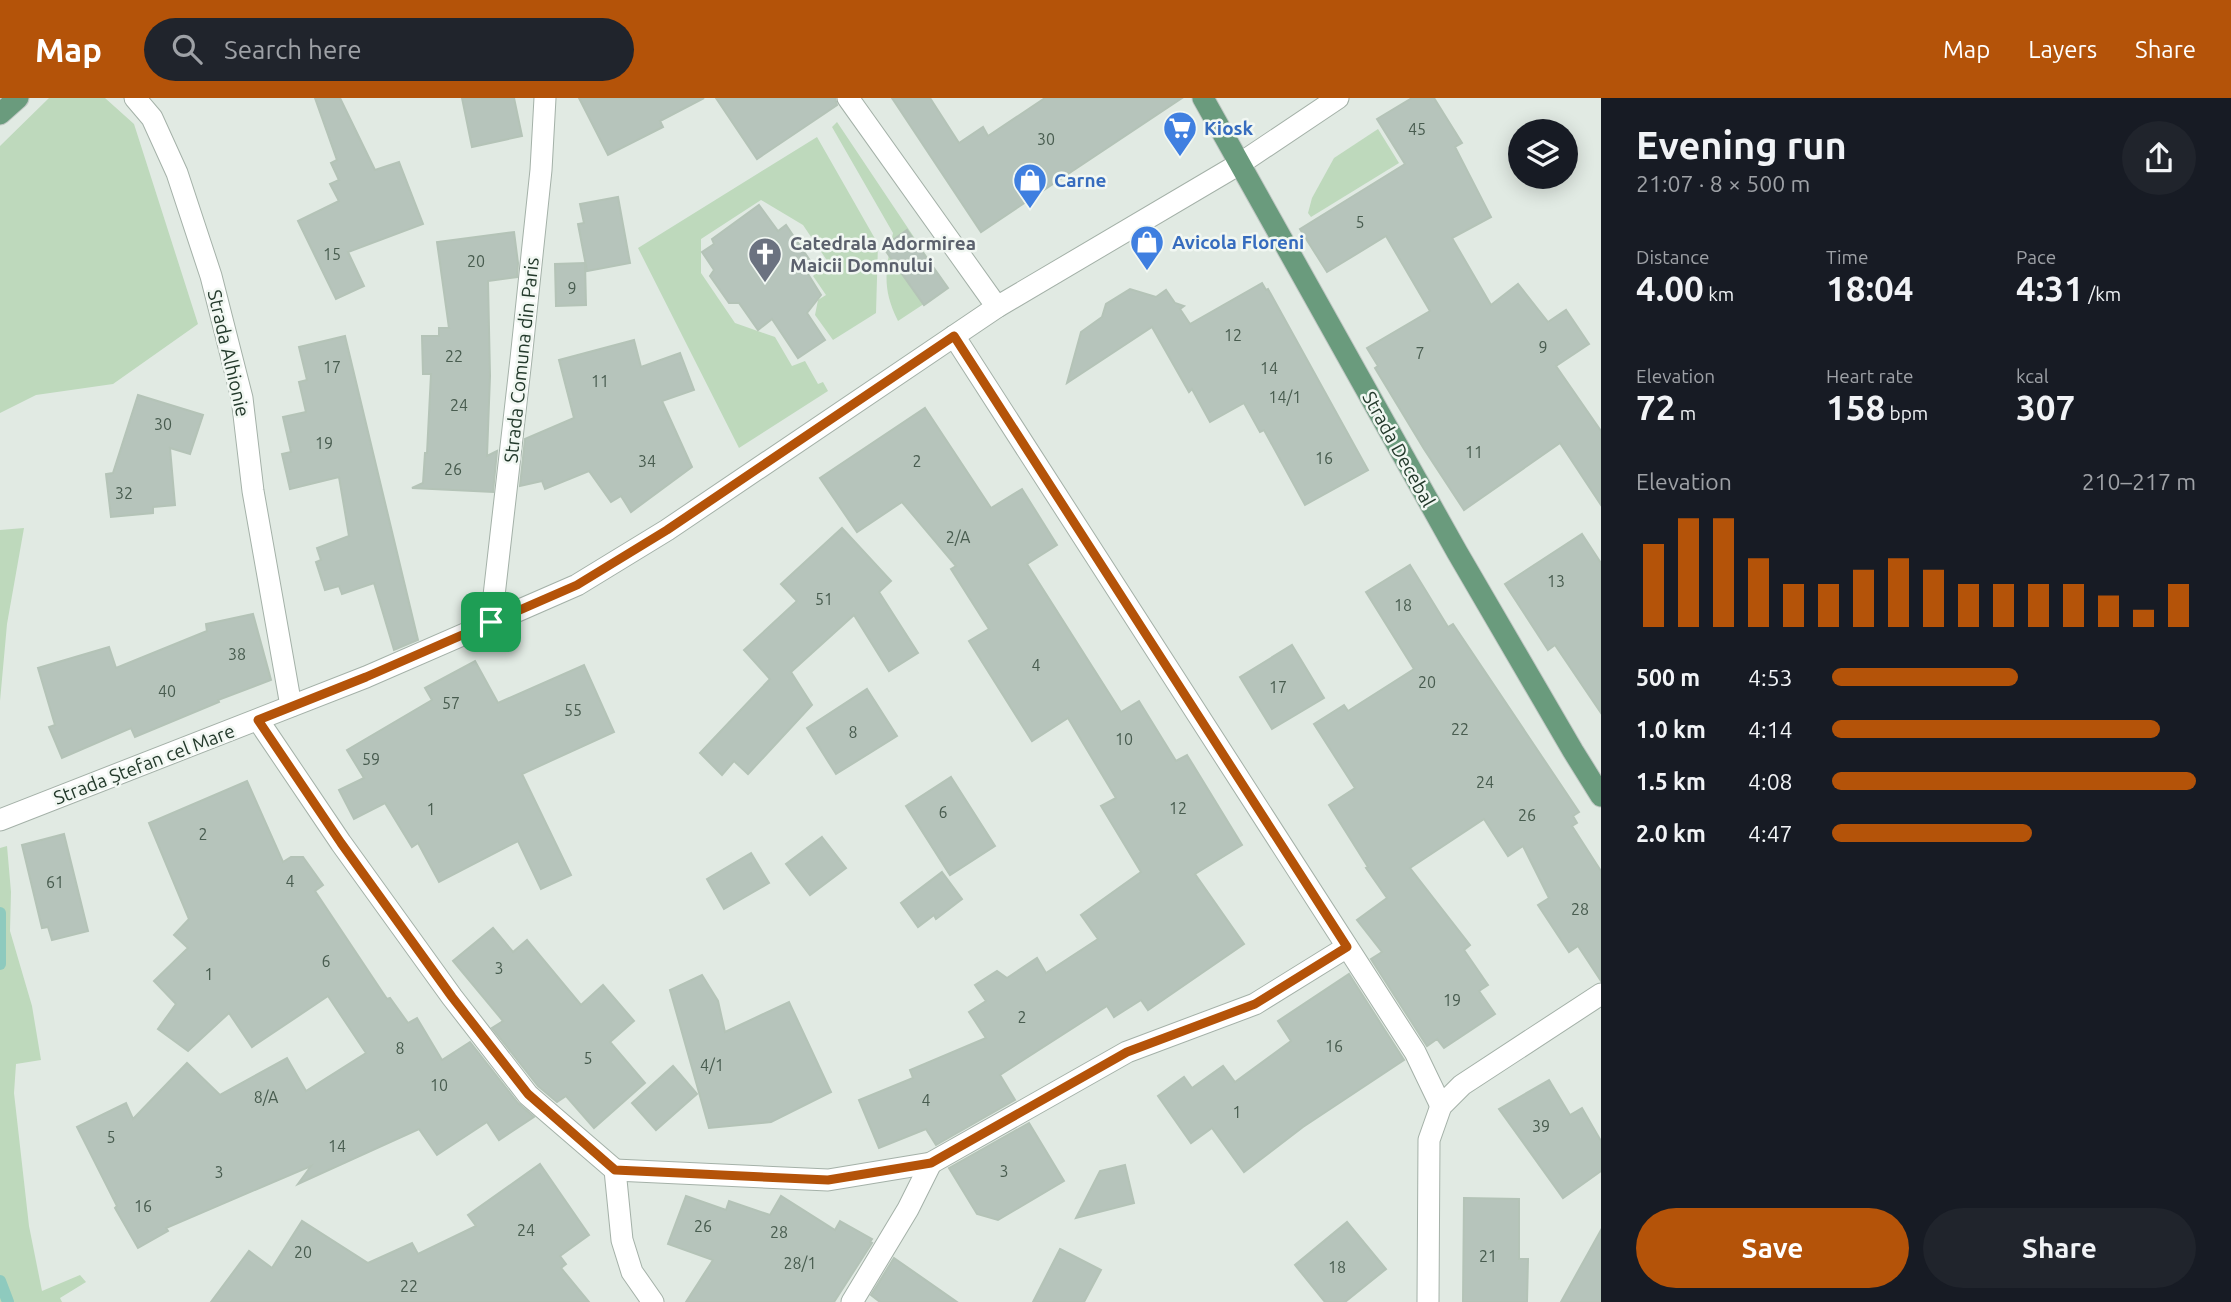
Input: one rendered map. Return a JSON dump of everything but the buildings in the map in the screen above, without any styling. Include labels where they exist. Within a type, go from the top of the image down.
[{"type":"main road","points":[[0,114],[18,98]]},
{"type":"main road","name":"Strada Decebal","points":[[1203,98],[1457,552],[1601,796]]},
{"type":"street","name":"Strada Alhionie","points":[[135,98],[152,118],[177,173],[211,276],[242,398],[253,491],[291,706]]},
{"type":"street","name":"Strada Comuna din Paris","points":[[491,622],[523,346],[541,170],[545,98]]},
{"type":"street","points":[[848,98],[997,307]]},
{"type":"street","name":"Strada Ștefan cel Mare","points":[[6,818],[258,720],[577,585],[656,537],[997,307],[1241,163],[1338,98]]},
{"type":"street","points":[[954,336],[1415,1052],[1441,1106]]},
{"type":"street","points":[[258,720],[349,854],[452,997],[528,1094],[615,1170],[828,1180],[931,1163],[1127,1052],[1255,1004],[1347,947]]},
{"type":"street","points":[[1428,1302],[1429,1140],[1441,1106],[1462,1085],[1601,994]]},
{"type":"street","points":[[852,1302],[908,1209],[931,1163]]},
{"type":"street","points":[[615,1170],[622,1240],[632,1272],[653,1302]]},
{"type":"green space","points":[[49,98],[105,98],[134,124],[198,324],[113,384],[36,395],[0,413],[0,146]]},
{"type":"green space","points":[[837,122],[948,288],[898,321],[889,298],[886,278],[893,233],[832,127]]},
{"type":"green space","points":[[1378,129],[1399,163],[1311,217],[1308,213],[1312,198],[1334,158]]},
{"type":"green space","points":[[817,137],[878,244],[876,313],[833,340],[815,315],[818,300],[826,295],[813,276],[828,262],[803,225],[761,200],[701,239],[701,273],[735,323],[775,337],[792,366],[805,361],[818,384],[823,382],[828,391],[739,448],[638,248]]},
{"type":"green space","points":[[24,528],[7,624],[0,701],[0,530]]},
{"type":"green space","points":[[7,846],[11,892],[10,931],[32,1006],[41,1060],[16,1064],[14,1093],[29,1226],[42,1291],[80,1275],[86,1282],[60,1298],[62,1302],[0,1302],[0,848]]},
{"type":"waterway","points":[[0,913],[0,964]]},
{"type":"waterway","points":[[0,1281],[8,1302]]},
{"type":"place","name":"Kiosk","points":[[1180,158]]},
{"type":"place","name":"Carne","points":[[1030,210]]},
{"type":"place","name":"Avicola Floreni","points":[[1147,272]]},
{"type":"place","name":"Catedrala Adormirea Maicii Domnului","points":[[765,284]]},
{"type":"route","points":[[954,336],[1347,947],[1255,1004],[1127,1052],[931,1163],[828,1180],[615,1170],[528,1094],[452,997],[341,843],[258,720],[366,677],[491,622],[577,585],[667,530],[954,336]]}]
